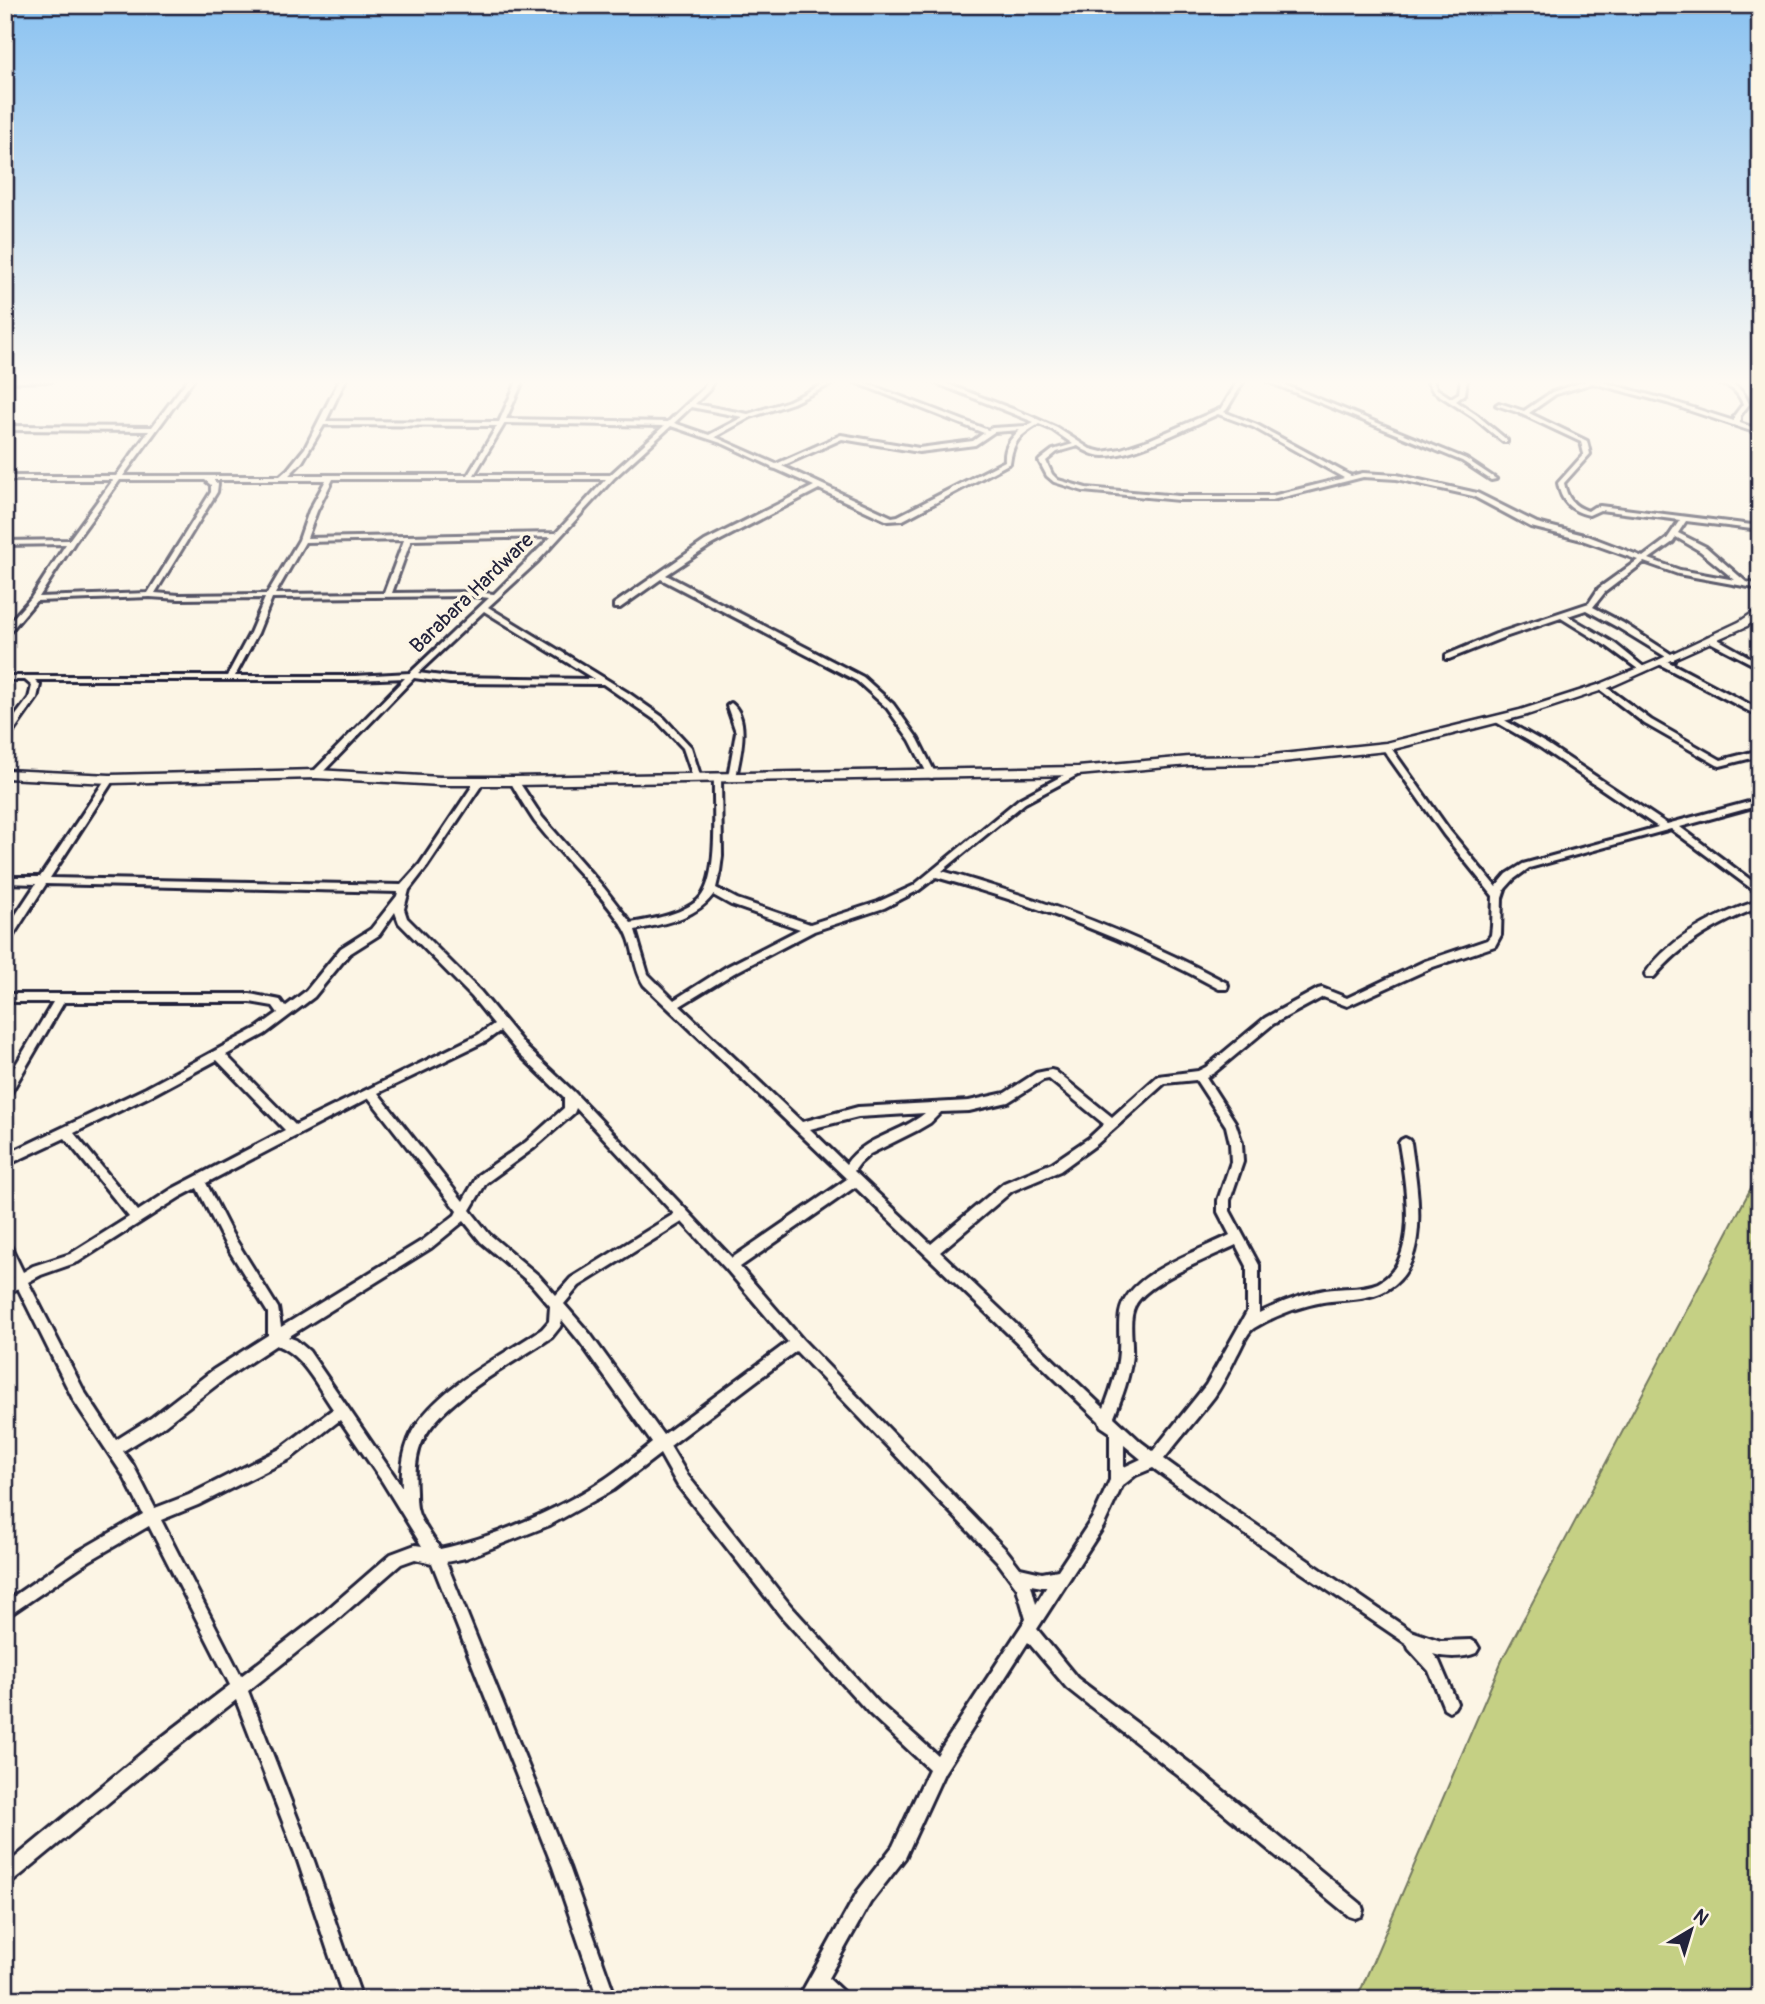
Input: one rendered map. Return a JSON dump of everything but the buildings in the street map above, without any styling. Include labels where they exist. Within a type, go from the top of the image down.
[{"type":"street","points":[[5,632],[33,599],[122,473]]},
{"type":"street","points":[[281,478],[289,473]]},
{"type":"street","points":[[300,473],[306,479]]},
{"type":"street","points":[[470,477],[473,473]]},
{"type":"street","name":"Barabara Hardware","points":[[316,774],[617,473]]},
{"type":"street","points":[[786,473],[886,519],[900,518],[988,473]]},
{"type":"street","points":[[1048,473],[1059,482],[1109,494],[1179,498],[1272,498],[1349,478],[1381,475],[1471,492],[1534,525],[1584,538],[1699,577],[1760,587]]},
{"type":"street","points":[[1339,473],[1349,478]]},
{"type":"street","points":[[1482,473],[1493,480]]},
{"type":"street","points":[[1570,473],[1561,483],[1568,504],[1573,509],[1589,513],[1594,508],[1600,508],[1760,528]]},
{"type":"street","points":[[5,478],[117,480],[612,477]]},
{"type":"street","points":[[208,479],[216,487]]},
{"type":"street","points":[[150,594],[216,487],[234,479]]},
{"type":"street","points":[[230,677],[254,633],[270,595],[303,540],[313,511],[330,479]]},
{"type":"street","points":[[617,606],[708,543],[817,487]]},
{"type":"street","points":[[1450,657],[1499,636],[1587,607],[1602,590],[1665,545],[1684,519]]},
{"type":"street","points":[[1675,534],[1703,549],[1745,585]]},
{"type":"street","points":[[303,540],[556,536]]},
{"type":"street","points":[[387,595],[408,538]]},
{"type":"street","points":[[5,542],[71,542]]},
{"type":"street","points":[[662,576],[860,679],[890,706],[914,739],[932,775]]},
{"type":"street","points":[[33,599],[150,594],[179,597],[485,594],[494,598]]},
{"type":"street","points":[[1587,607],[1629,630],[1667,660],[1760,715]]},
{"type":"street","points":[[484,608],[651,712],[687,747],[696,778]]},
{"type":"street","points":[[5,774],[110,779],[316,774],[514,781],[1078,771],[1189,761],[1263,760],[1386,747],[1499,720],[1602,687],[1667,660],[1743,624],[1760,611]]},
{"type":"street","points":[[1563,616],[1611,645],[1642,670]]},
{"type":"street","points":[[1711,639],[1757,662]]},
{"type":"street","points":[[5,678],[355,678],[412,675],[450,680],[604,682]]},
{"type":"street","points":[[27,678],[36,685],[33,698]]},
{"type":"street","points":[[5,737],[33,698],[52,683],[66,678]]},
{"type":"street","points":[[1602,687],[1648,722],[1720,763],[1760,752]]},
{"type":"street","points":[[731,706],[740,732],[732,778]]},
{"type":"street","points":[[1499,720],[1670,827],[1760,892]]},
{"type":"street","points":[[1386,747],[1441,825],[1497,895]]},
{"type":"street","points":[[672,1006],[730,970],[810,928],[881,905],[916,888],[1021,801],[1078,771]]},
{"type":"street","points":[[629,927],[673,918],[700,903],[711,890],[719,829],[718,778]]},
{"type":"street","points":[[5,939],[110,779]]},
{"type":"street","points":[[7,1158],[67,1132],[251,1037],[285,1014],[310,994],[345,951],[375,932],[430,857],[480,781]]},
{"type":"street","points":[[514,781],[530,806],[629,927],[643,976],[672,1006],[932,1251],[1111,1426],[1153,1461],[1407,1637],[1434,1666],[1449,1703]]},
{"type":"street","points":[[932,1251],[1008,1186],[1056,1167],[1112,1124],[1162,1079],[1199,1075],[1216,1066],[1269,1021],[1316,995],[1326,992],[1347,1002],[1429,964],[1491,943],[1496,933],[1497,895],[1503,883],[1526,866],[1760,802]]},
{"type":"street","points":[[936,873],[1110,930],[1166,954],[1223,986]]},
{"type":"street","points":[[5,880],[402,894]]},
{"type":"street","points":[[711,890],[734,902],[810,928]]},
{"type":"street","points":[[402,894],[399,909],[403,920],[502,1024],[523,1051],[570,1095],[731,1266],[797,1343],[1018,1575],[1027,1593],[1030,1624],[1072,1683],[1186,1771],[1355,1910]]},
{"type":"street","points":[[1650,974],[1673,948],[1696,931],[1760,903]]},
{"type":"street","points":[[5,998],[250,998],[276,1003],[285,1014]]},
{"type":"street","points":[[5,1093],[61,998]]},
{"type":"street","points":[[5,1289],[46,1266],[74,1258],[136,1217],[199,1181],[482,1038],[502,1024]]},
{"type":"street","points":[[218,1054],[295,1132]]},
{"type":"street","points":[[800,1127],[858,1112],[889,1108],[937,1109],[969,1106],[1008,1097],[1040,1076],[1051,1074],[1112,1124]]},
{"type":"street","points":[[807,1999],[864,1897],[899,1852],[938,1767],[1098,1522],[1117,1481],[1131,1470],[1153,1461],[1211,1390],[1249,1324],[1254,1302],[1253,1265],[1223,1212],[1224,1200],[1237,1162],[1234,1133],[1199,1075]]},
{"type":"street","points":[[371,1092],[485,1238],[535,1280],[608,1368],[662,1445],[683,1481],[785,1610],[874,1708],[938,1767]]},
{"type":"street","points":[[113,1449],[156,1423],[218,1375],[427,1244],[459,1219],[482,1179],[530,1146],[570,1110],[570,1095]]},
{"type":"street","points":[[731,1266],[852,1175],[861,1151],[918,1127],[937,1109]]},
{"type":"street","points":[[67,1132],[136,1217]]},
{"type":"street","points":[[1249,1324],[1299,1303],[1323,1296],[1366,1292],[1383,1287],[1394,1279],[1401,1267],[1413,1229],[1414,1213],[1405,1143]]},
{"type":"street","points":[[199,1181],[228,1238],[274,1312],[275,1338]]},
{"type":"street","points":[[411,1513],[409,1460],[416,1438],[448,1402],[470,1384],[547,1333],[555,1323],[556,1304],[575,1282],[682,1216]]},
{"type":"street","points":[[1117,1481],[1111,1426],[1126,1356],[1127,1316],[1134,1296],[1151,1282],[1238,1237]]},
{"type":"street","points":[[5,1247],[79,1396],[113,1449],[151,1517],[239,1688],[306,1861],[353,1999]]},
{"type":"street","points":[[275,1338],[291,1344],[304,1355],[438,1557],[561,1867],[607,1999]]},
{"type":"street","points":[[5,1877],[327,1619],[396,1559],[415,1552],[438,1557],[466,1551],[545,1520],[608,1485],[797,1343]]},
{"type":"street","points":[[5,1611],[84,1556],[151,1517],[193,1500],[285,1454],[342,1410]]},
{"type":"street","points":[[1018,1575],[1042,1580],[1060,1577]]},
{"type":"street","points":[[1407,1637],[1440,1649],[1471,1648]]},
{"type":"street","points":[[819,1981],[838,1999]]},
{"type":"green space","points":[[1760,1171],[1760,1999],[1353,1999],[1362,1987],[1503,1658]]}]
